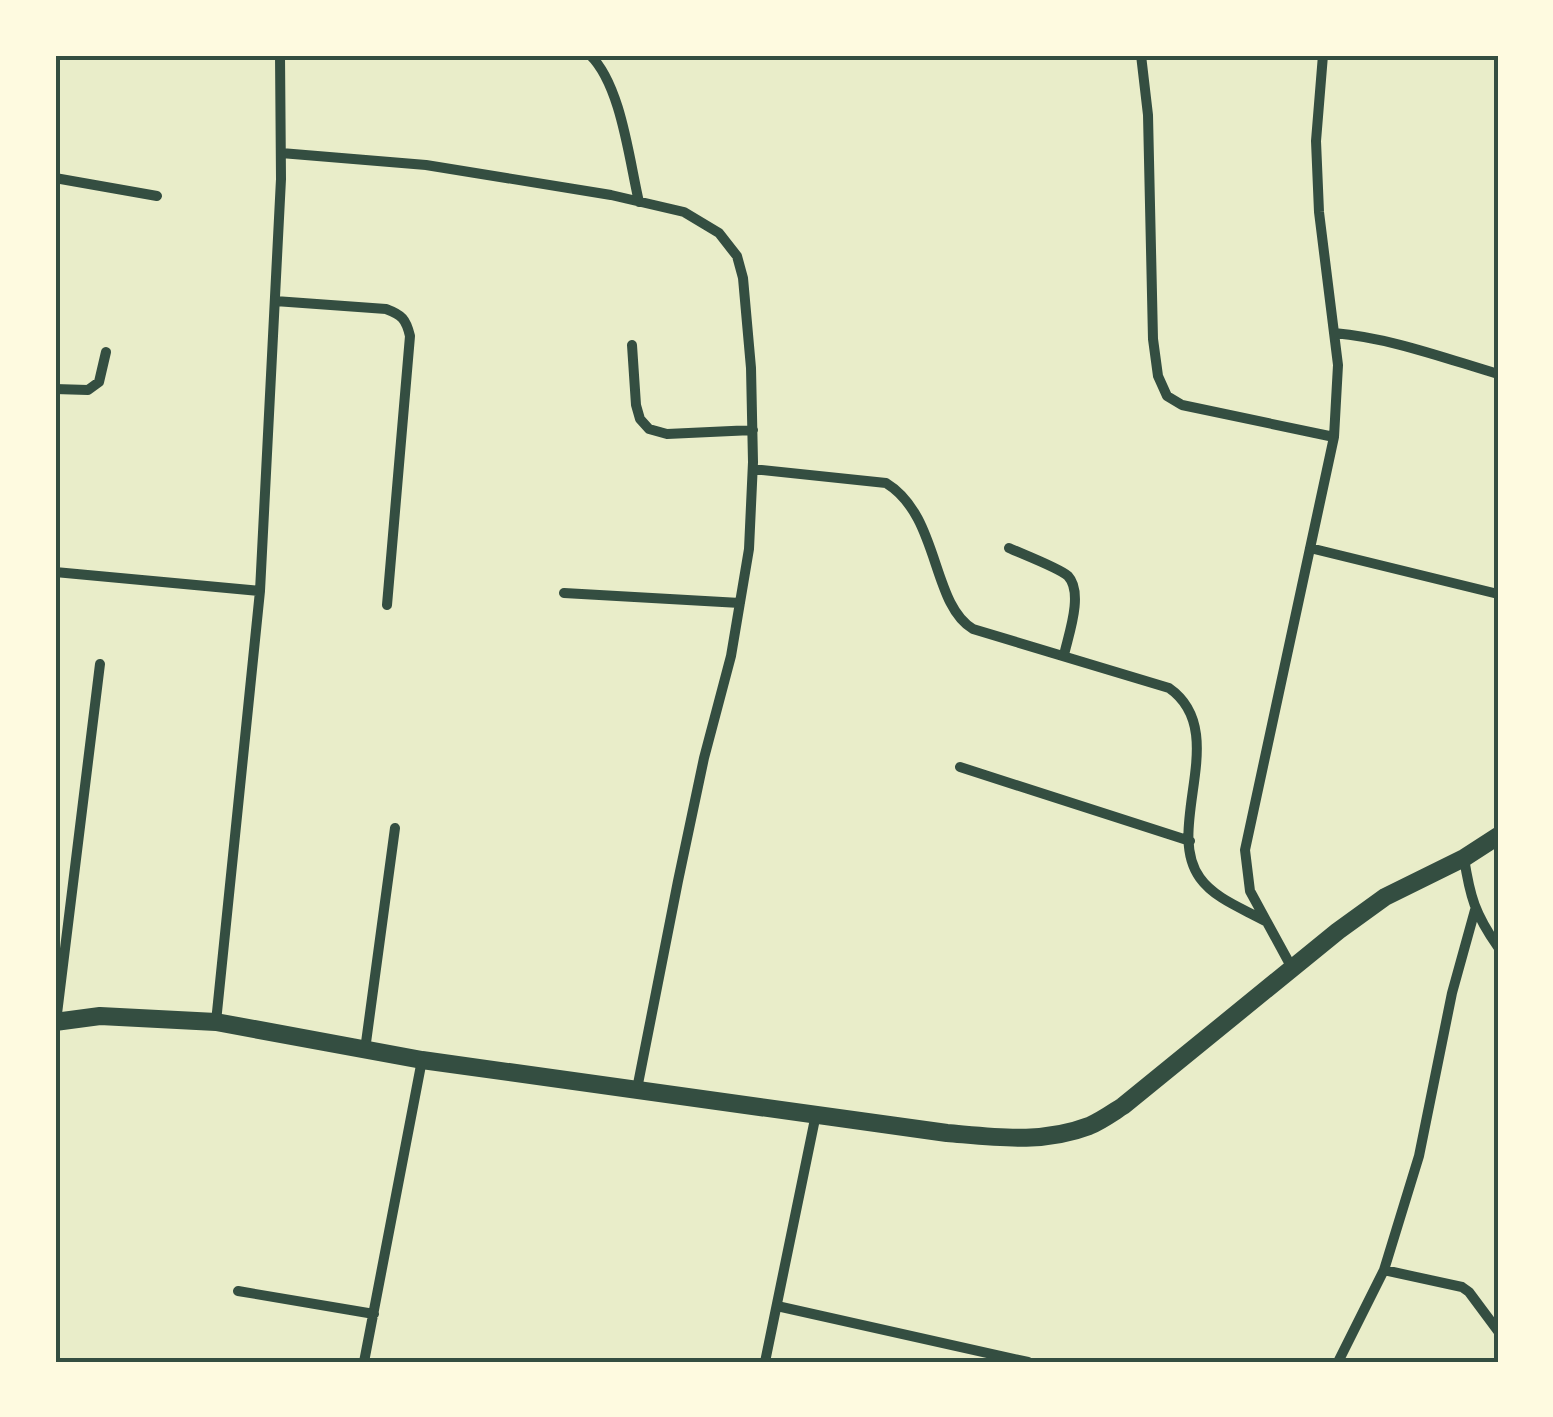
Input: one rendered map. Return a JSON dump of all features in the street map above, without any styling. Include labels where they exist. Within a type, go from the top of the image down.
[{"type":"street","points":[[216,1022],[260,590],[281,153],[280,55]]},
{"type":"street","points":[[590,55],[614,94],[639,202]]},
{"type":"street","points":[[1141,55],[1148,115],[1153,338],[1158,376],[1167,396],[1182,406],[1334,437]]},
{"type":"street","points":[[1292,968],[1250,891],[1245,850],[1334,437],[1338,365],[1318,194],[1316,141],[1323,55]]},
{"type":"street","points":[[281,153],[426,165],[684,212],[720,233],[737,256],[751,368],[753,469],[749,549],[731,656],[704,758],[637,1089]]},
{"type":"street","points":[[55,178],[157,196]]},
{"type":"street","points":[[275,301],[386,309],[407,320],[410,336],[387,605]]},
{"type":"street","points":[[1334,333],[1398,344],[1498,374]]},
{"type":"street","points":[[632,344],[636,405],[640,419],[650,429],[667,434],[752,430]]},
{"type":"street","points":[[55,389],[88,390],[100,382],[106,352]]},
{"type":"street","points":[[753,469],[886,483],[899,491],[928,539],[954,611],[963,623],[1169,688],[1182,697],[1192,713],[1197,734],[1192,862],[1198,876],[1212,891],[1266,921]]},
{"type":"street","points":[[1009,548],[1067,575],[1074,586],[1076,601],[1064,656]]},
{"type":"street","points":[[1310,548],[1498,594]]},
{"type":"street","points":[[55,572],[260,590]]},
{"type":"street","points":[[564,592],[740,603]]},
{"type":"street","points":[[100,664],[56,1022],[100,1016],[216,1022],[422,1060],[946,1133],[1047,1138],[1092,1125],[1137,1095],[1385,897],[1464,858],[1498,836]]},
{"type":"street","points":[[960,767],[1190,841]]},
{"type":"street","points":[[364,1050],[394,828]]},
{"type":"street","points":[[1464,858],[1475,910],[1498,946]]},
{"type":"street","points":[[1338,1362],[1384,1270],[1419,1156],[1452,993],[1475,910]]},
{"type":"street","points":[[364,1362],[422,1060]]},
{"type":"street","points":[[765,1362],[816,1114]]},
{"type":"street","points":[[1384,1270],[1462,1287],[1470,1292],[1498,1331]]},
{"type":"street","points":[[238,1291],[374,1314]]},
{"type":"street","points":[[777,1306],[1028,1362]]}]
